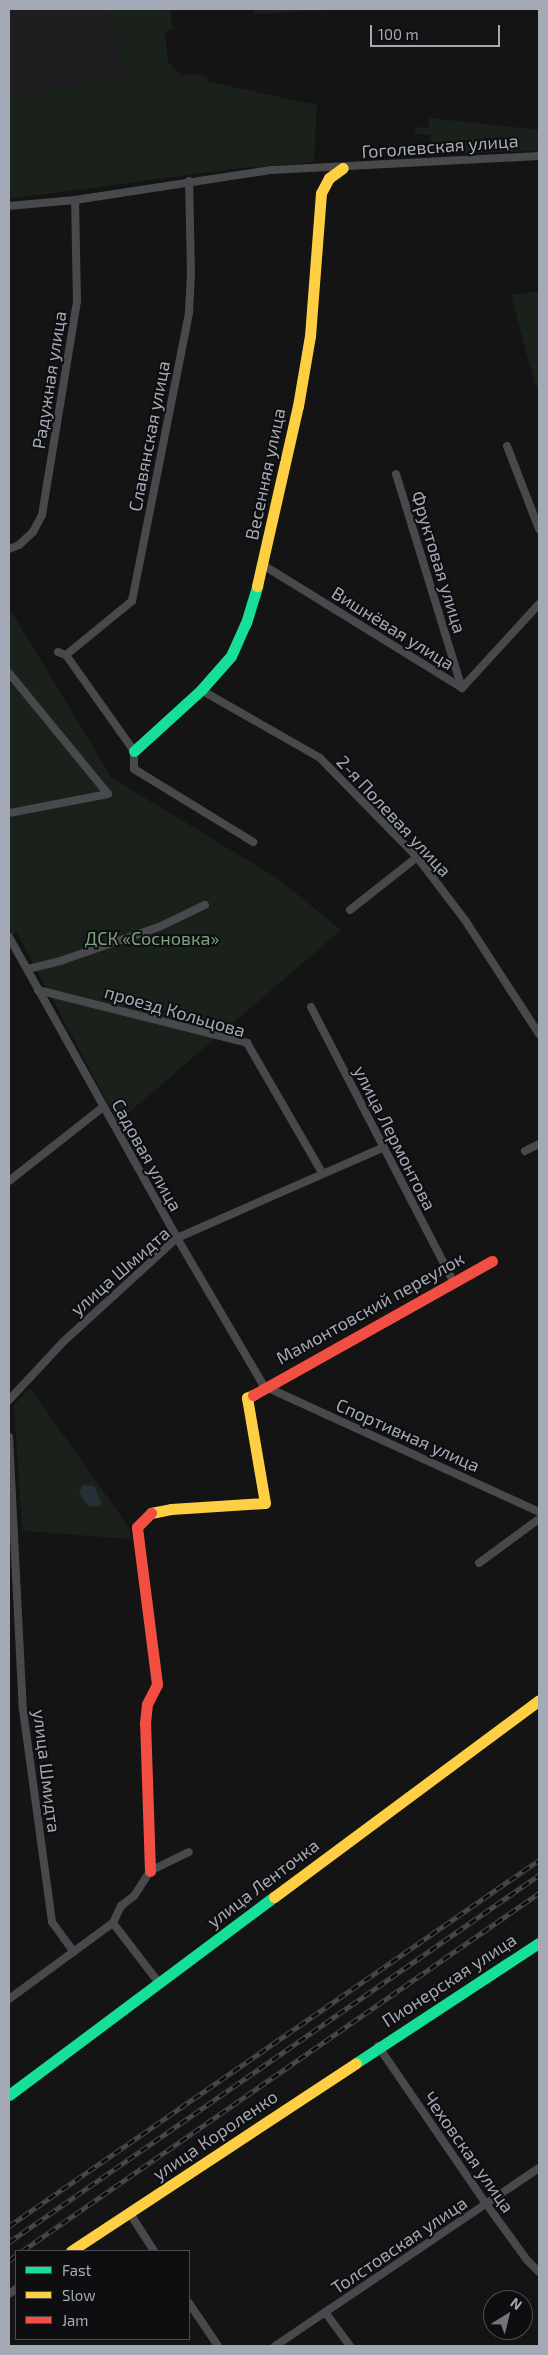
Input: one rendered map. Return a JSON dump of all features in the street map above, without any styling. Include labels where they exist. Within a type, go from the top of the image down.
[{"type":"street","name":"Гоголевская улица","points":[[9,206],[75,200],[189,181],[272,170],[343,168],[420,160],[539,156]]},
{"type":"street","name":"Весенняя улица","points":[[134,751],[201,690],[231,656],[246,623],[263,565],[310,336],[321,193],[329,178],[343,168]]},
{"type":"street","name":"Славянская улица","points":[[66,655],[132,602],[189,312],[191,274],[189,181]]},
{"type":"street","name":"Радужная улица","points":[[9,549],[19,545],[33,532],[42,515],[77,300],[75,200]]},
{"type":"street","points":[[507,446],[539,529]]},
{"type":"street","name":"Фруктовая улица","points":[[396,474],[462,688]]},
{"type":"street","name":"Вишнёвая улица","points":[[263,565],[462,688],[539,604]]},
{"type":"street","points":[[58,652],[66,655],[134,751],[134,770],[253,842]]},
{"type":"street","points":[[9,673],[108,794],[9,812]]},
{"type":"street","name":"2-я Полевая улица","points":[[201,690],[320,758],[417,857],[465,920],[539,1034]]},
{"type":"street","points":[[350,910],[417,857]]},
{"type":"street","points":[[28,968],[63,960],[159,927],[205,905]]},
{"type":"street","name":"Садовая улица","points":[[9,937],[177,1238],[264,1386]]},
{"type":"street","name":"проезд Кольцова","points":[[38,990],[247,1043],[323,1174]]},
{"type":"street","name":"улица Лермонтова","points":[[311,1007],[382,1148],[454,1283]]},
{"type":"street","points":[[9,1181],[103,1107]]},
{"type":"street","points":[[525,1151],[539,1144]]},
{"type":"street","name":"улица Шмидта","points":[[9,1400],[63,1342],[177,1238],[382,1148]]},
{"type":"street","name":"Мамонтовский переулок","points":[[150,1871],[146,1724],[147,1704],[156,1684],[137,1526],[149,1514],[171,1509],[266,1504],[247,1398],[264,1386],[492,1261]]},
{"type":"street","name":"Спортивная улица","points":[[264,1386],[539,1512]]},
{"type":"street","name":"улица Шмидта","points":[[9,1437],[24,1710],[52,1922],[74,1952]]},
{"type":"street","points":[[480,1563],[539,1518]]},
{"type":"street","name":"улица Ленточка","points":[[9,2094],[539,1700]]},
{"type":"street","points":[[9,1999],[113,1923],[121,1906],[134,1896],[150,1871],[190,1852]]},
{"type":"street","points":[[113,1923],[159,1983]]},
{"type":"street","name":"Пионерская улица","points":[[378,2046],[539,1943]]},
{"type":"street","name":"Чеховская улица","points":[[378,2046],[486,2204],[527,2260],[539,2272]]},
{"type":"street","name":"улица Короленко","points":[[72,2250],[378,2046]]},
{"type":"street","name":"Толстовская улица","points":[[275,2346],[539,2168]]},
{"type":"street","points":[[128,2212],[153,2250]]},
{"type":"street","points":[[190,2304],[218,2346]]},
{"type":"street","points":[[325,2312],[350,2346]]},
{"type":"shaded area","points":[[9,9],[110,9],[126,78],[9,95]]},
{"type":"shaded area","points":[[254,9],[344,9],[254,14]]},
{"type":"shaded area","points":[[82,1485],[94,1486],[102,1504],[97,1507],[88,1506],[79,1492]]},
{"type":"green space","points":[[110,9],[170,9],[173,30],[165,32],[168,62],[183,76],[194,74],[209,78],[206,81],[317,105],[314,162],[233,169],[9,199],[9,95],[126,78]]},
{"type":"green space","points":[[429,118],[539,130],[539,151],[431,154],[430,135],[415,134],[415,127],[429,128]]},
{"type":"green space","points":[[539,291],[539,387],[535,385],[511,295]]},
{"type":"green space","name":"ДСК «Сосновка»","points":[[9,608],[112,778],[277,878],[341,930],[118,1122],[16,931],[9,939]]},
{"type":"green space","points":[[30,1388],[130,1529],[131,1539],[22,1531],[14,1405]]},
{"type":"railway","points":[[9,2226],[539,1860]]},
{"type":"railway","points":[[9,2242],[539,1875]]},
{"type":"railway","points":[[23,2250],[539,1893]]},
{"type":"railway","points":[[9,2261],[15,2256]]},
{"type":"traffic: fast","points":[[134,751],[201,690],[231,656],[246,623],[257,586]]},
{"type":"traffic: fast","points":[[9,2095],[274,1897]]},
{"type":"traffic: fast","points":[[356,2063],[539,1943]]},
{"type":"traffic: slow","points":[[257,586],[298,406],[310,336],[321,193],[329,178],[343,168]]},
{"type":"traffic: slow","points":[[151,1513],[171,1509],[265,1503],[247,1398],[253,1395]]},
{"type":"traffic: slow","points":[[274,1897],[539,1700]]},
{"type":"traffic: slow","points":[[73,2250],[356,2063]]},
{"type":"traffic: jam","points":[[253,1395],[492,1261]]},
{"type":"traffic: jam","points":[[150,1871],[145,1723],[147,1704],[157,1684],[137,1527],[151,1513]]}]
